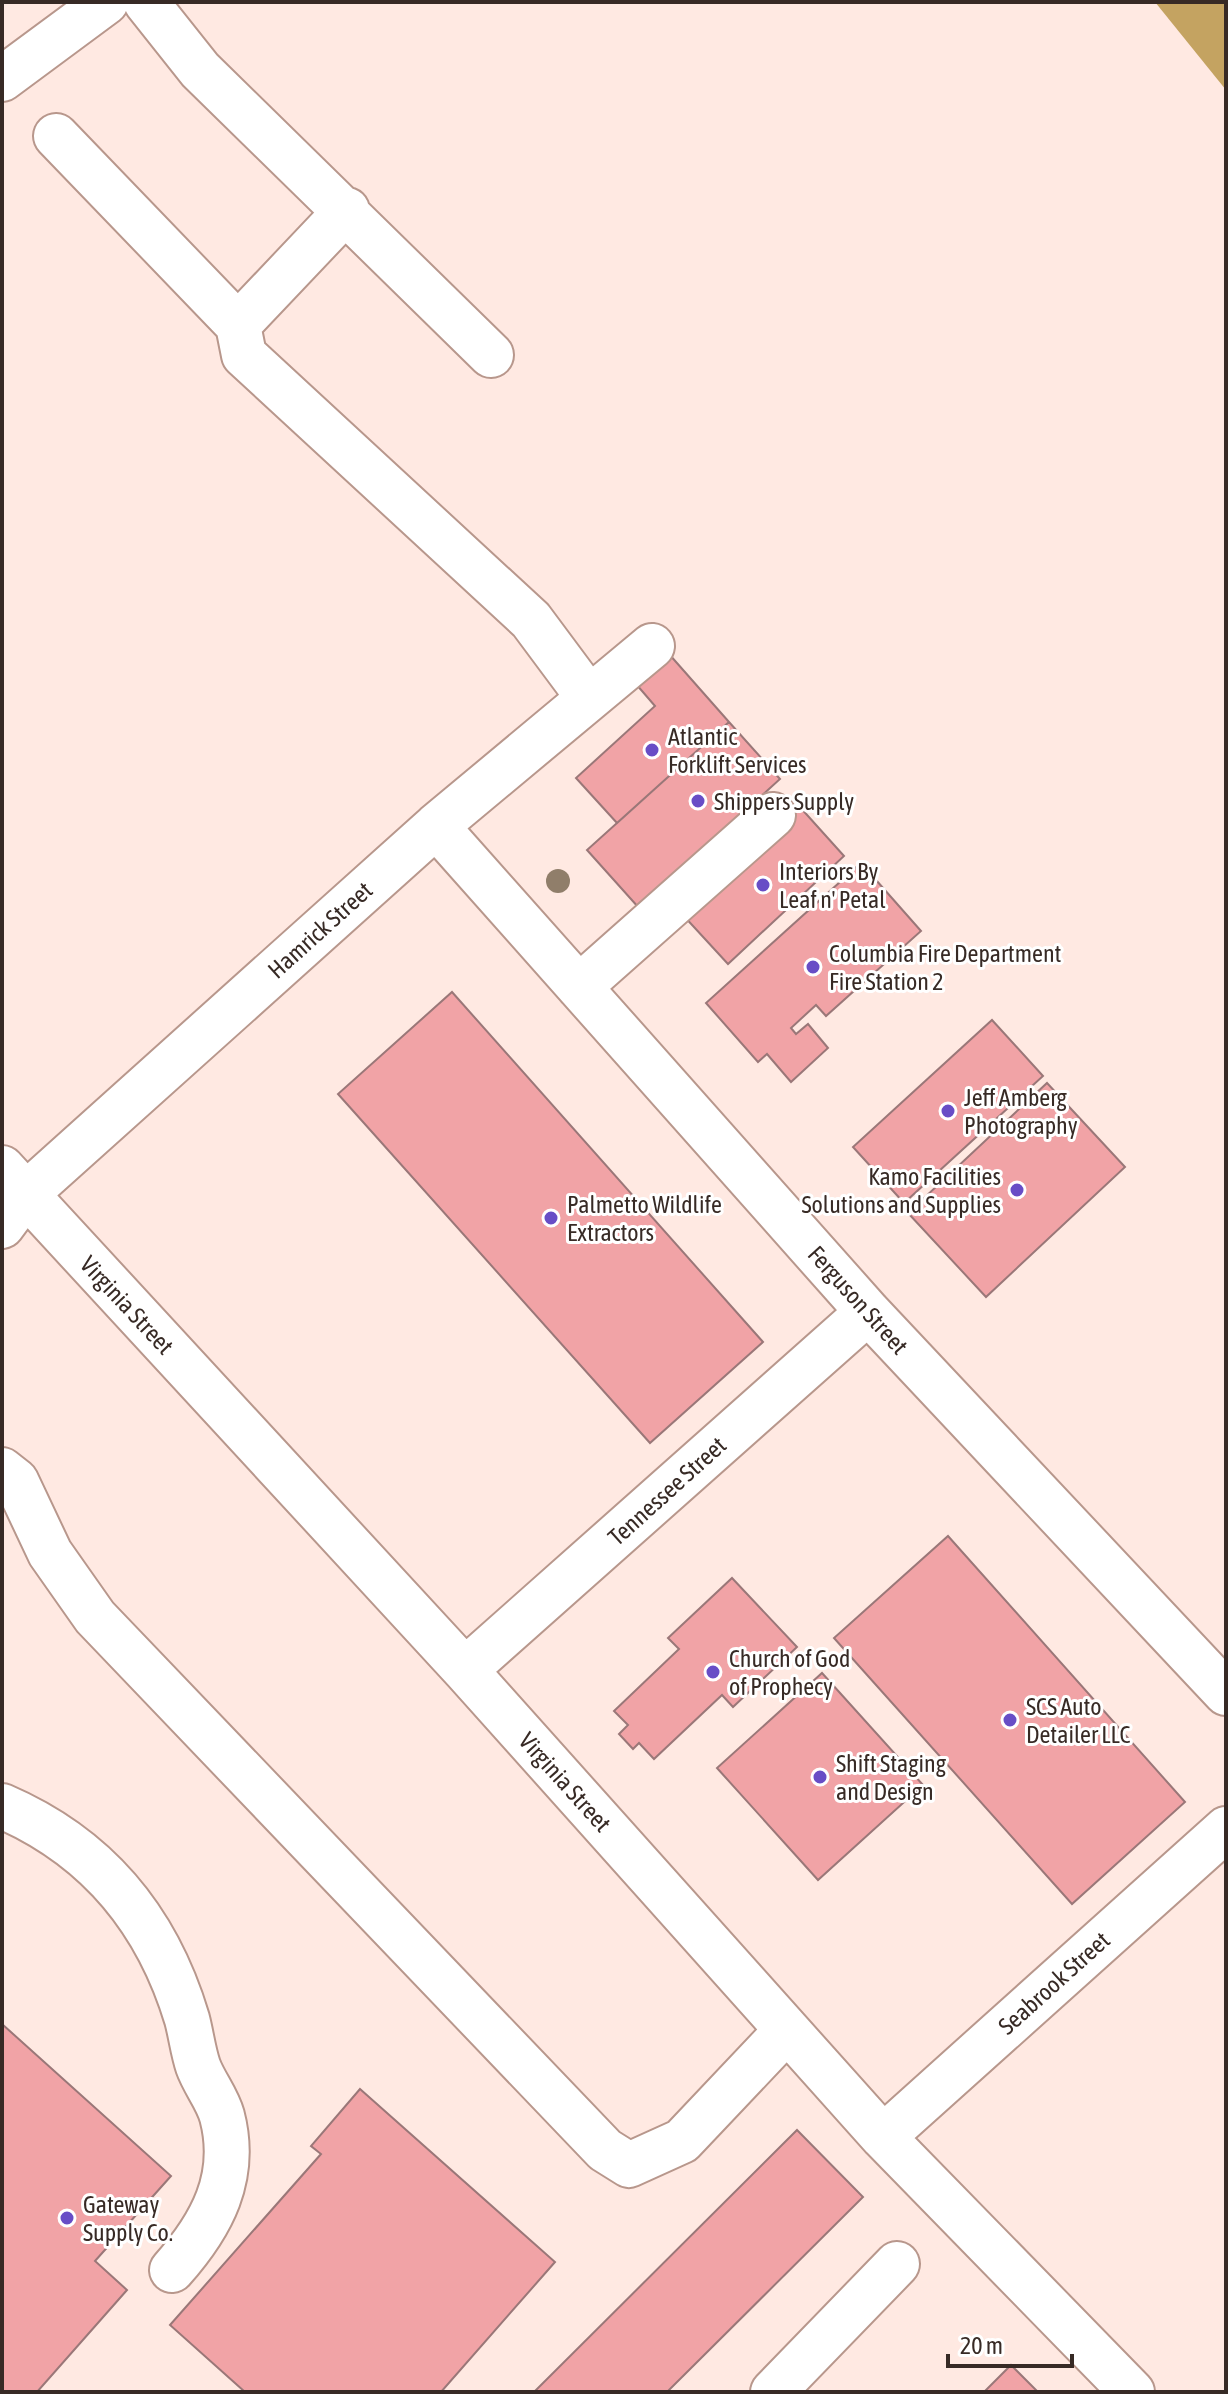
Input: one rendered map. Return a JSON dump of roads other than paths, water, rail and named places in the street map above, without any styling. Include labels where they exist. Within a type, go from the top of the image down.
[{"type":"street","points":[[2,79],[106,2]]},
{"type":"street","points":[[146,2],[200,70],[347,210],[491,355]]},
{"type":"street","points":[[56,136],[238,325],[244,355],[531,620],[589,698]]},
{"type":"street","points":[[238,325],[347,210]]},
{"type":"street","name":"Hamrick Street","points":[[10,1197],[436,826],[652,646]]},
{"type":"street","points":[[579,987],[773,815]]},
{"type":"street","name":"Ferguson Street","points":[[436,826],[868,1312],[1226,1693]]},
{"type":"street","name":"Virginia Street","points":[[10,1197],[465,1670],[883,2137],[1132,2392]]},
{"type":"street","name":"Tennessee Street","points":[[465,1670],[868,1312]]},
{"type":"street","points":[[2,1470],[16,1481],[50,1553],[95,1617],[605,2150],[629,2165],[682,2141],[787,2030]]},
{"type":"street","points":[[2,1806],[43,1824],[114,1881],[155,1940],[186,2017],[199,2068],[222,2113],[227,2145],[225,2186],[211,2221],[172,2270]]},
{"type":"street","name":"Seabrook Street","points":[[883,2137],[1226,1829]]},
{"type":"street","points":[[773,2392],[897,2264]]},
{"type":"place","name":"Atlantic Forklift Services","points":[[652,750]]},
{"type":"place","name":"Shippers Supply","points":[[698,801]]},
{"type":"place","name":"Interiors By Leaf n' Petal","points":[[763,885]]},
{"type":"place","name":"Columbia Fire Department Fire Station 2","points":[[813,967]]},
{"type":"place","name":"Jeff Amberg Photography","points":[[948,1111]]},
{"type":"place","name":"Kamo Facilities Solutions and Supplies","points":[[1017,1190]]},
{"type":"place","name":"Palmetto Wildlife Extractors","points":[[551,1218]]},
{"type":"place","name":"Church of God of Prophecy","points":[[713,1672]]},
{"type":"place","name":"SCS Auto Detailer LLC","points":[[1010,1720]]},
{"type":"place","name":"Shift Staging and Design","points":[[820,1777]]},
{"type":"place","name":"Gateway Supply Co.","points":[[67,2218]]}]
